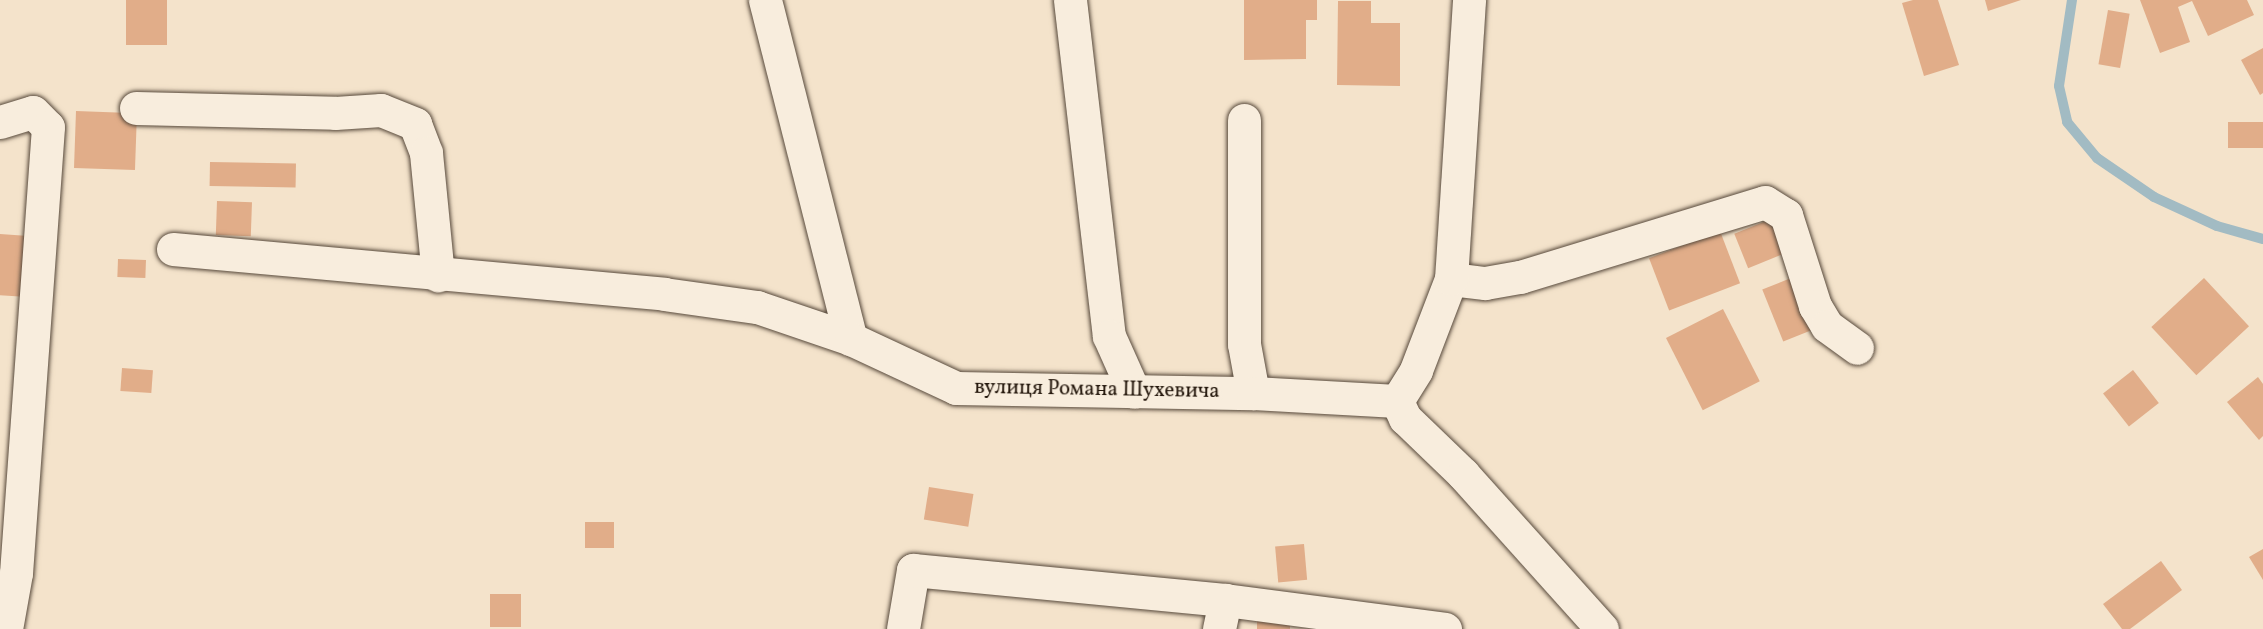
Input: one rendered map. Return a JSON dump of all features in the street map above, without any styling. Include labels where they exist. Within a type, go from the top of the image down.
[{"type":"street","points":[[765,0],[851,339]]},
{"type":"street","points":[[1070,0],[1109,336],[1134,392]]},
{"type":"street","points":[[1469,0],[1451,279],[1416,370],[1397,401],[1405,418],[1462,474],[1593,626]]},
{"type":"street","points":[[136,108],[335,113],[381,110],[415,124],[426,153],[438,275]]},
{"type":"street","points":[[0,122],[33,112],[48,128],[16,573],[6,629]]},
{"type":"street","points":[[1244,120],[1244,344],[1253,393]]},
{"type":"street","points":[[1451,279],[1485,283],[1520,277],[1765,202],[1786,215],[1815,306],[1827,326],[1857,348]]},
{"type":"street","name":"вулиця Романа Шухевича","points":[[173,249],[664,294],[757,307],[851,339],[956,388],[1253,393],[1397,401]]},
{"type":"street","points":[[903,629],[913,570],[1222,615],[1445,629]]},
{"type":"building","points":[[126,0],[167,0],[167,45],[126,45]]},
{"type":"building","points":[[1244,0],[1317,0],[1317,20],[1306,20],[1306,59],[1244,60]]},
{"type":"building","points":[[1913,0],[1938,0],[1959,65],[1924,76],[1902,3]]},
{"type":"building","points":[[1985,0],[2021,0],[1988,11]]},
{"type":"building","points":[[2140,0],[2247,0],[2254,15],[2208,36],[2192,1],[2178,7],[2190,42],[2160,53]]},
{"type":"building","points":[[1338,1],[1371,1],[1371,23],[1400,23],[1400,86],[1337,85]]},
{"type":"building","points":[[2108,10],[2130,14],[2120,68],[2098,64]]},
{"type":"building","points":[[2263,48],[2263,93],[2260,95],[2241,60]]},
{"type":"building","points":[[76,111],[137,113],[135,170],[74,168]]},
{"type":"building","points":[[2228,122],[2263,122],[2263,148],[2228,148]]},
{"type":"building","points":[[210,162],[296,164],[296,187],[210,186]]},
{"type":"building","points":[[217,201],[252,202],[251,236],[216,235]]},
{"type":"building","points":[[1776,217],[1790,251],[1748,268],[1734,234]]},
{"type":"building","points":[[1720,231],[1740,283],[1669,311],[1649,258]]},
{"type":"building","points":[[0,234],[32,236],[28,297],[0,295]]},
{"type":"building","points":[[118,259],[146,260],[145,278],[117,277]]},
{"type":"building","points":[[1791,278],[1812,330],[1783,342],[1762,290]]},
{"type":"building","points":[[2204,278],[2249,326],[2196,375],[2151,327]]},
{"type":"building","points":[[1723,309],[1760,381],[1703,410],[1666,338]]},
{"type":"building","points":[[122,368],[153,370],[151,393],[120,391]]},
{"type":"building","points":[[2133,370],[2159,403],[2129,426],[2103,393]]},
{"type":"building","points":[[2258,377],[2263,384],[2263,436],[2259,440],[2227,402]]},
{"type":"building","points":[[929,487],[973,494],[968,527],[924,520]]},
{"type":"building","points":[[585,522],[614,522],[614,548],[585,548]]},
{"type":"building","points":[[1304,544],[1307,580],[1278,582],[1275,547]]},
{"type":"building","points":[[2263,549],[2263,580],[2249,557]]},
{"type":"building","points":[[2161,561],[2182,590],[2130,629],[2122,629],[2103,604]]},
{"type":"building","points":[[490,594],[521,594],[521,627],[490,627]]},
{"type":"building","points":[[1257,620],[1290,620],[1290,629],[1257,629]]},
{"type":"waterway","points":[[2072,0],[2059,86],[2067,122],[2097,158],[2154,197],[2217,226],[2263,239]]}]
